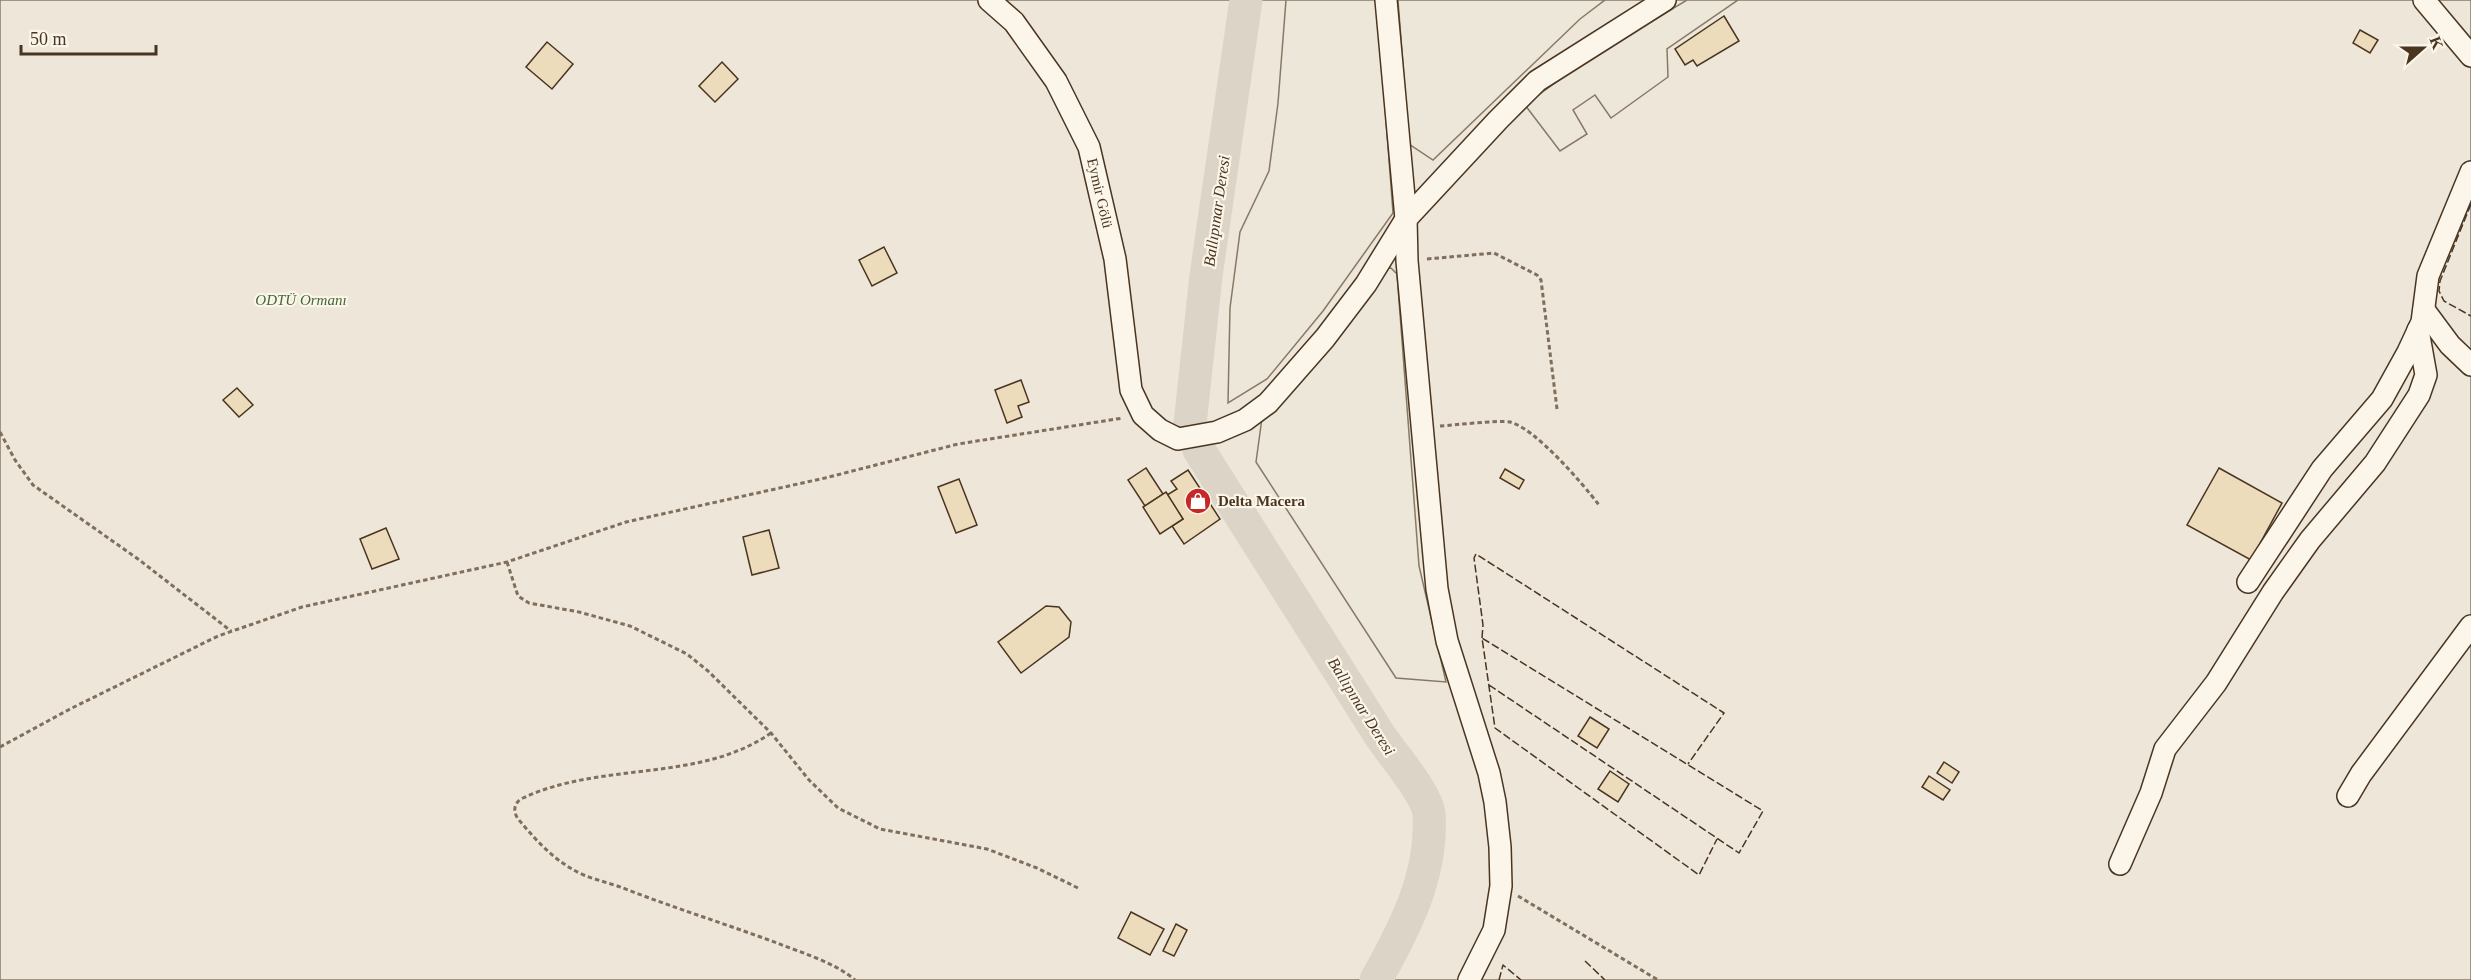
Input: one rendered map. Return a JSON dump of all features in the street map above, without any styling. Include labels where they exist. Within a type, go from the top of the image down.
[{"type":"street","name":"Eymir Gölü","points":[[989,0],[1014,22],[1056,81],[1089,147],[1115,259],[1131,390],[1143,415]]},
{"type":"street","points":[[1386,0],[1437,590],[1447,641],[1480,744],[1495,802],[1501,886],[1494,930],[1469,980]]},
{"type":"street","points":[[1143,415],[1160,429],[1178,439],[1185,439],[1217,432],[1245,420],[1268,403],[1346,311],[1366,284],[1406,219],[1537,81],[1665,0]]},
{"type":"street","points":[[2424,0],[2471,56]]},
{"type":"street","points":[[2120,864],[2151,793],[2165,749],[2216,683],[2272,592],[2310,540],[2375,463],[2419,395],[2426,375],[2421,320],[2428,276],[2471,172]]},
{"type":"street","points":[[2421,320],[2471,365]]},
{"type":"street","points":[[2248,582],[2322,469],[2382,399],[2421,320]]},
{"type":"street","points":[[2348,796],[2361,774],[2471,626]]},
{"type":"path","points":[[1407,261],[1494,253],[1537,275],[1541,280],[1557,409]]},
{"type":"path","points":[[0,747],[70,709],[231,631],[302,607],[507,562],[627,522],[825,478],[958,444],[1143,415]]},
{"type":"path","points":[[1422,428],[1510,422],[1522,428],[1572,470],[1599,505]]},
{"type":"path","points":[[0,432],[15,460],[33,484],[138,559],[231,631]]},
{"type":"path","points":[[507,562],[518,596],[529,603],[604,618],[630,626],[687,654],[708,671],[771,733],[837,808],[880,829],[987,849],[1029,865],[1078,888]]},
{"type":"path","points":[[771,733],[752,746],[729,756],[697,763],[579,779],[540,790],[518,800],[514,806],[515,816],[546,850],[572,870],[792,949],[825,962],[855,980]]},
{"type":"path","points":[[1501,886],[1658,980]]},
{"type":"green space","name":"ODTÜ Ormanı","points":[[0,0],[2471,0],[2471,980],[0,980]]},
{"type":"shaded area","points":[[1286,0],[1377,0],[1393,213],[1323,311],[1267,379],[1228,403],[1230,308],[1240,232],[1269,171],[1278,103]]},
{"type":"shaded area","points":[[1398,0],[1605,0],[1580,19],[1433,160],[1409,144]]},
{"type":"shaded area","points":[[1687,0],[1738,0],[1667,49],[1668,77],[1611,118],[1595,95],[1573,110],[1587,134],[1560,151],[1525,105],[1582,63]]},
{"type":"shaded area","points":[[1391,268],[1397,274],[1419,566],[1446,682],[1396,678],[1256,462],[1262,418],[1384,269]]},
{"type":"building","points":[[1724,16],[1739,41],[1697,66],[1693,60],[1685,65],[1675,49]]},
{"type":"building","points":[[2360,30],[2378,40],[2370,53],[2353,43]]},
{"type":"building","points":[[547,42],[573,64],[552,89],[526,67]]},
{"type":"building","points":[[722,62],[738,79],[715,102],[699,86]]},
{"type":"building","points":[[884,247],[897,273],[872,286],[859,260]]},
{"type":"building","points":[[1021,380],[1029,402],[1018,406],[1022,417],[1007,423],[995,390]]},
{"type":"building","points":[[237,388],[253,405],[239,417],[223,400]]},
{"type":"building","points":[[1146,468],[1163,494],[1145,506],[1128,480]]},
{"type":"building","points":[[2219,468],[2282,503],[2251,560],[2187,525]]},
{"type":"building","points":[[1505,469],[1524,480],[1519,489],[1500,478]]},
{"type":"building","points":[[1188,470],[1220,519],[1184,544],[1172,526],[1183,519],[1167,495],[1177,489],[1171,481]]},
{"type":"building","points":[[959,479],[977,525],[956,533],[938,487]]},
{"type":"building","points":[[1166,492],[1183,519],[1160,534],[1143,507]]},
{"type":"building","points":[[386,528],[399,559],[372,569],[360,539]]},
{"type":"building","points":[[769,530],[779,568],[752,575],[743,537]]},
{"type":"building","points":[[1046,606],[1059,607],[1071,622],[1069,637],[1021,673],[998,642]]},
{"type":"building","points":[[1590,717],[1609,729],[1597,748],[1578,736]]},
{"type":"building","points":[[1944,762],[1959,772],[1952,783],[1937,773]]},
{"type":"building","points":[[1610,771],[1629,784],[1618,802],[1598,789]]},
{"type":"building","points":[[1929,776],[1950,790],[1943,800],[1922,787]]},
{"type":"building","points":[[1131,912],[1164,929],[1150,955],[1118,938]]},
{"type":"building","points":[[1176,924],[1187,930],[1174,956],[1163,951]]},
{"type":"waterway","name":"Ballıpınar Deresi","points":[[1190,424],[1206,276],[1246,0]]},
{"type":"waterway","name":"Ballıpınar Deresi","points":[[1199,450],[1379,734],[1415,784],[1427,805],[1429,837],[1422,880],[1407,921],[1376,980]]},
{"type":"fence","points":[[2471,204],[2440,281],[2439,291],[2444,301],[2471,316]]},
{"type":"fence","points":[[1482,638],[1483,625],[1474,558],[1476,554],[1724,713],[1688,764]]},
{"type":"fence","points":[[1489,685],[1739,853],[1763,811],[1482,638],[1495,728],[1699,875],[1717,839]]},
{"type":"fence","points":[[1585,961],[1605,980]]},
{"type":"fence","points":[[1499,980],[1503,965],[1521,980]]},
{"type":"place","name":"Delta Macera","points":[[1198,501]]}]
